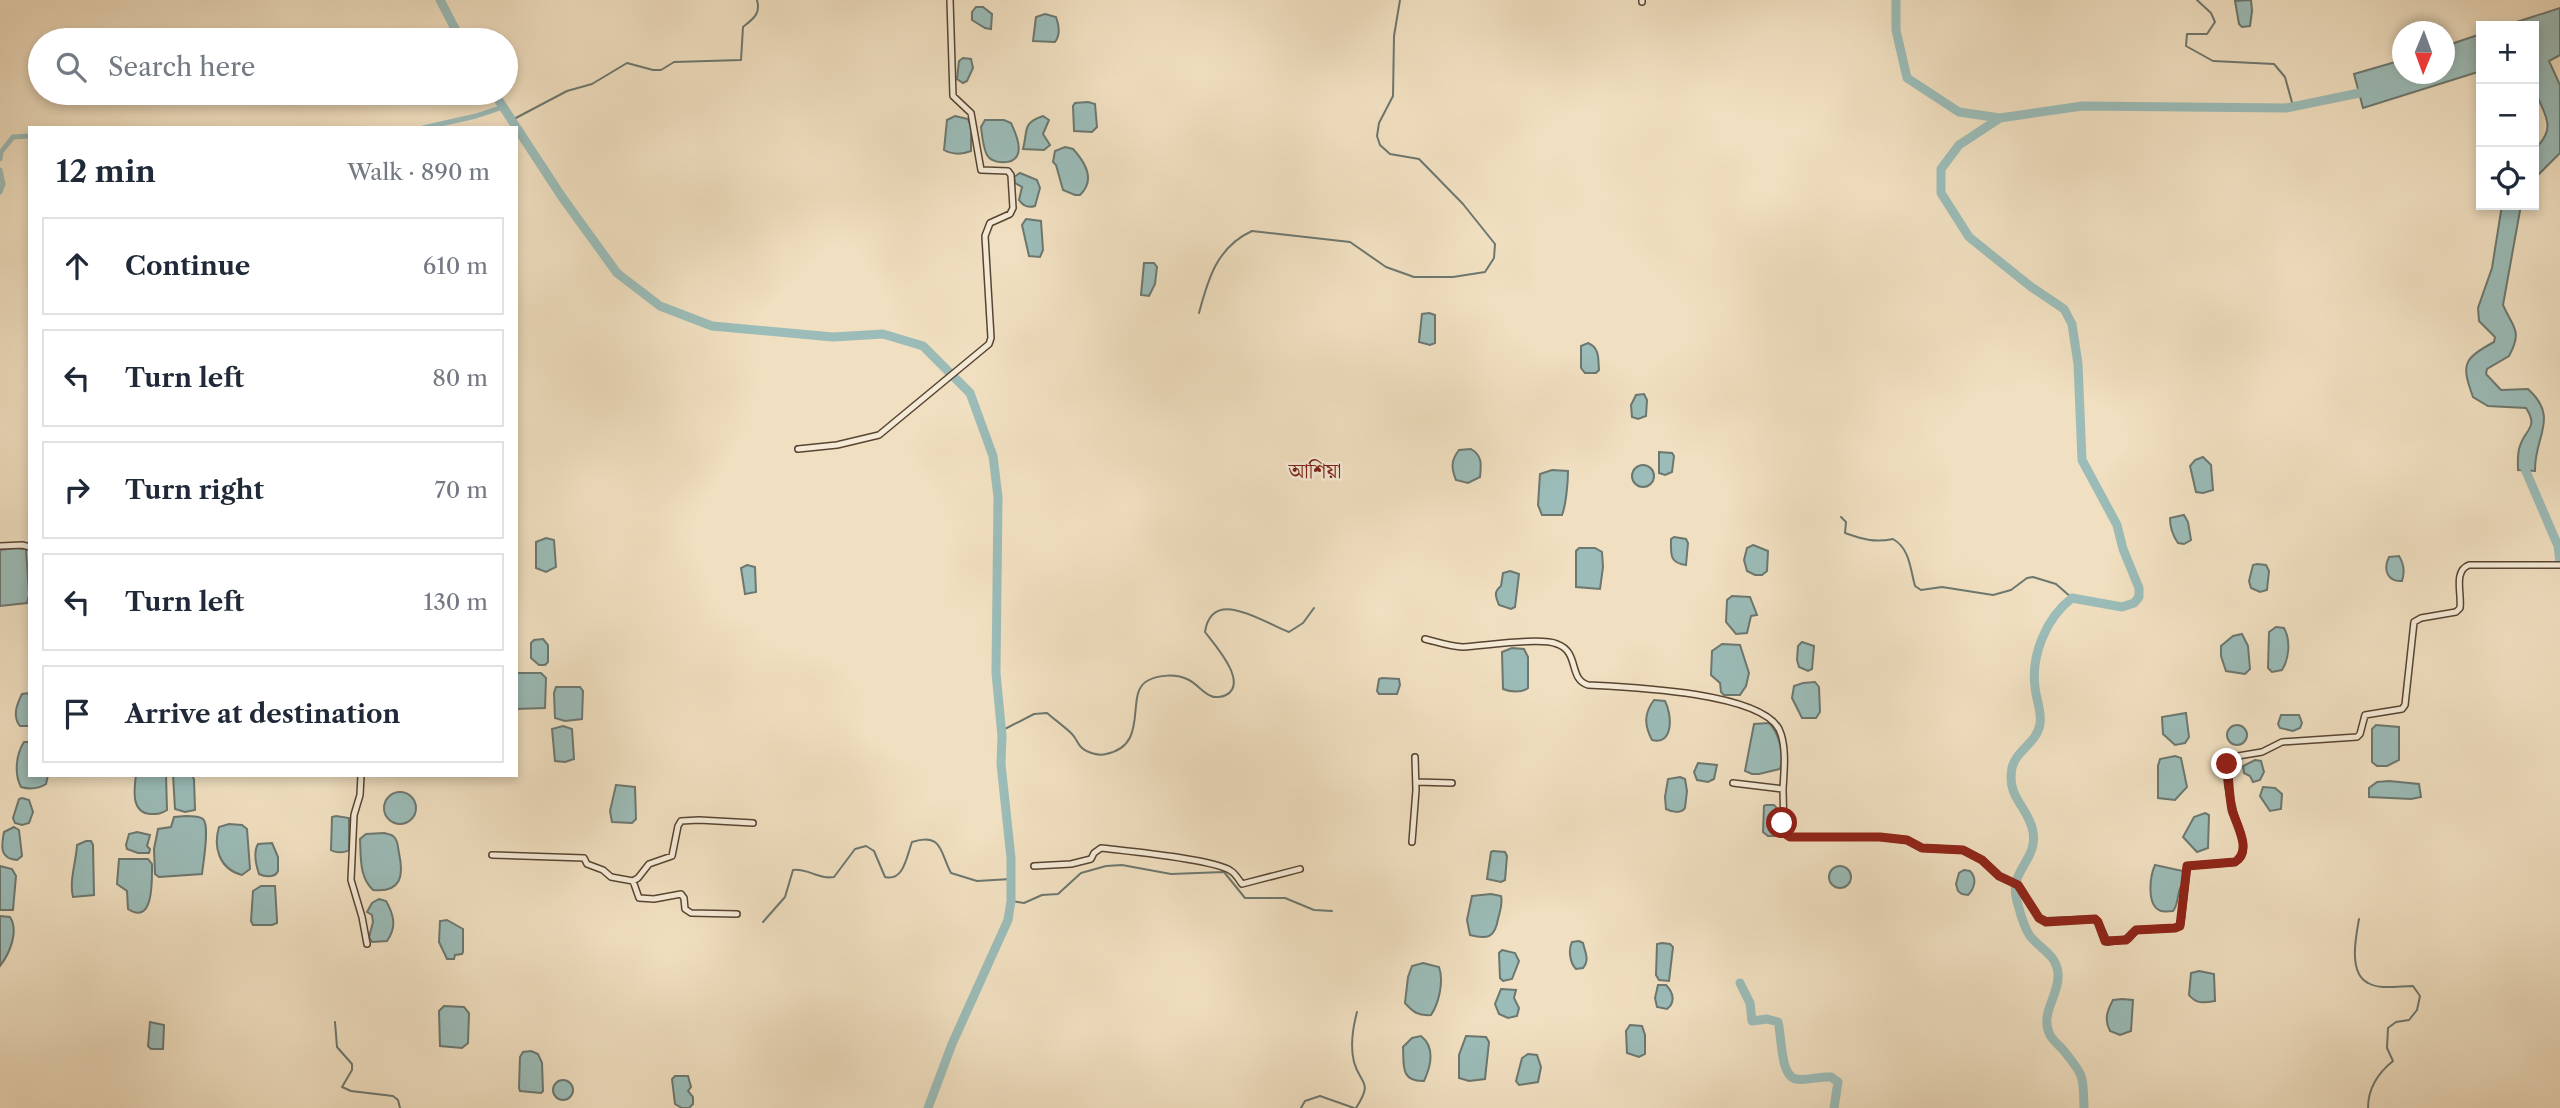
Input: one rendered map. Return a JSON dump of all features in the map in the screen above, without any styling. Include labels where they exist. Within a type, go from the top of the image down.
[{"type":"street","points":[[798,449],[837,445],[880,435],[989,344],[991,338],[985,236],[990,223],[1010,214],[1013,208],[1011,175],[1008,171],[981,170],[971,113],[953,96],[950,0]]},
{"type":"street","points":[[0,546],[28,546]]},
{"type":"street","points":[[1425,639],[1458,647],[1531,642],[1557,644],[1571,653],[1577,678],[1581,683],[1693,693],[1741,703],[1770,720],[1778,728],[1784,764],[1782,823],[1784,833],[1790,837],[1880,837],[1907,840],[1922,848],[1963,850],[1982,860],[1999,876],[2018,885],[2039,918],[2046,922],[2095,919],[2107,942],[2128,939],[2136,930],[2180,926],[2187,866],[2235,862],[2241,859],[2241,830],[2233,812],[2228,760],[2262,752],[2282,742],[2357,737],[2365,715],[2402,709],[2405,705],[2414,622],[2421,618],[2456,612],[2460,608],[2459,573],[2463,567],[2560,565]]},
{"type":"street","points":[[1412,842],[1415,757]]},
{"type":"street","points":[[361,777],[360,795],[354,815],[351,880],[367,944]]},
{"type":"street","points":[[1416,782],[1452,783]]},
{"type":"street","points":[[1733,783],[1783,789]]},
{"type":"street","points":[[492,855],[556,858],[574,856],[584,858],[587,863],[611,877],[633,881],[649,864],[672,856],[681,821],[753,823]]},
{"type":"street","points":[[1034,866],[1071,864],[1091,859],[1101,848],[1216,865],[1232,871],[1242,884],[1300,869]]},
{"type":"street","points":[[633,881],[639,898],[654,899],[681,894],[685,909],[691,913],[737,914]]},
{"type":"water","points":[[2251,0],[2250,26],[2242,27],[2239,24],[2235,1]]},
{"type":"water","points":[[976,7],[983,7],[992,14],[991,29],[972,20],[972,12]]},
{"type":"water","points":[[2560,8],[2560,55],[2549,61],[2560,85],[2560,153],[2539,174],[2539,144],[2548,126],[2539,101],[2539,21],[2520,21]]},
{"type":"water","points":[[1045,14],[1056,17],[1059,30],[1055,42],[1033,41],[1036,17]]},
{"type":"water","points":[[2476,36],[2476,73],[2455,79],[2455,43]]},
{"type":"water","points":[[963,58],[971,59],[973,68],[967,81],[963,83],[957,79],[959,61]]},
{"type":"water","points":[[2392,63],[2392,84],[2440,84],[2363,108],[2354,74]]},
{"type":"water","points":[[1075,103],[1095,104],[1097,127],[1092,132],[1074,131],[1073,106]]},
{"type":"water","points":[[955,116],[968,119],[971,127],[971,151],[957,154],[944,150],[947,120]]},
{"type":"water","points":[[1043,116],[1049,120],[1043,134],[1050,145],[1044,150],[1023,149],[1029,125]]},
{"type":"water","points":[[985,120],[1004,120],[1011,123],[1018,144],[1017,156],[1014,159],[997,162],[987,155],[981,127]]},
{"type":"water","points":[[1065,147],[1073,149],[1087,171],[1087,183],[1080,195],[1063,190],[1053,162],[1055,151]]},
{"type":"water","points":[[1020,173],[1037,180],[1040,188],[1035,206],[1026,206],[1019,200],[1022,187],[1015,183],[1014,177]]},
{"type":"water","points":[[2501,210],[2520,210],[2503,305],[2515,329],[2515,340],[2509,356],[2487,369],[2486,374],[2501,390],[2528,389],[2537,399],[2544,418],[2535,471],[2518,470],[2519,449],[2531,424],[2526,408],[2488,406],[2473,397],[2467,377],[2467,363],[2476,353],[2494,342],[2495,337],[2479,321],[2478,308],[2492,268]]},
{"type":"water","points":[[1026,219],[1041,221],[1043,250],[1040,257],[1029,256],[1022,225]]},
{"type":"water","points":[[1144,263],[1154,263],[1157,267],[1155,284],[1149,296],[1141,295]]},
{"type":"water","points":[[1422,314],[1435,315],[1435,343],[1430,345],[1419,342]]},
{"type":"water","points":[[1588,343],[1598,354],[1599,370],[1596,373],[1585,373],[1581,368],[1581,346]]},
{"type":"water","points":[[1644,394],[1647,400],[1646,416],[1638,419],[1632,417],[1631,405],[1636,395]]},
{"type":"water","points":[[1471,449],[1479,458],[1480,477],[1468,483],[1456,480],[1454,457],[1459,450]]},
{"type":"water","points":[[1659,452],[1672,453],[1674,456],[1672,472],[1665,475],[1659,473]]},
{"type":"water","points":[[2203,457],[2211,465],[2213,490],[2203,493],[2196,492],[2190,466]]},
{"type":"water","points":[[1643,465],[1651,468],[1654,476],[1651,484],[1643,487],[1635,484],[1632,476],[1635,468]]},
{"type":"water","points":[[1552,470],[1568,471],[1565,505],[1562,515],[1542,515],[1538,505],[1540,474]]},
{"type":"water","points":[[2184,515],[2191,540],[2184,544],[2178,543],[2170,518]]},
{"type":"water","points":[[546,538],[554,540],[556,567],[546,572],[536,568],[536,542]]},
{"type":"water","points":[[1671,539],[1686,539],[1688,543],[1686,565],[1676,562],[1672,557]]},
{"type":"water","points":[[1753,545],[1768,551],[1767,571],[1762,575],[1747,571],[1744,560],[1747,548]]},
{"type":"water","points":[[1579,548],[1595,548],[1602,552],[1600,589],[1576,587],[1576,551]]},
{"type":"water","points":[[26,549],[27,603],[0,606],[0,550]]},
{"type":"water","points":[[2399,556],[2404,568],[2402,581],[2390,577],[2387,570],[2389,557]]},
{"type":"water","points":[[747,565],[755,567],[756,592],[745,594],[741,568]]},
{"type":"water","points":[[2253,565],[2266,565],[2269,571],[2267,590],[2260,592],[2251,588],[2249,581]]},
{"type":"water","points":[[1510,571],[1519,574],[1515,607],[1511,609],[1499,605],[1496,595],[1503,573]]},
{"type":"water","points":[[1732,596],[1750,597],[1757,615],[1751,616],[1747,633],[1736,634],[1726,622],[1727,600]]},
{"type":"water","points":[[2276,627],[2284,628],[2288,638],[2288,650],[2282,670],[2272,672],[2268,668],[2269,632]]},
{"type":"water","points":[[2242,634],[2248,646],[2250,669],[2245,674],[2226,671],[2221,646],[2233,636]]},
{"type":"water","points":[[543,639],[548,645],[548,662],[539,665],[531,658],[531,643]]},
{"type":"water","points":[[1802,642],[1814,646],[1812,669],[1808,671],[1799,667],[1797,660],[1798,646]]},
{"type":"water","points":[[1722,644],[1740,645],[1749,673],[1746,686],[1740,695],[1724,695],[1720,683],[1711,675],[1712,651]]},
{"type":"water","points":[[1512,648],[1524,649],[1528,657],[1528,688],[1523,691],[1503,689],[1502,652]]},
{"type":"water","points":[[518,673],[541,673],[546,678],[545,708],[518,709]]},
{"type":"water","points":[[1379,679],[1399,679],[1397,694],[1379,694]]},
{"type":"water","points":[[1815,682],[1819,687],[1820,712],[1816,718],[1802,718],[1792,698],[1794,686]]},
{"type":"water","points":[[556,687],[580,687],[583,691],[582,719],[565,721],[555,718]]},
{"type":"water","points":[[28,693],[28,726],[20,726],[16,718],[22,694]]},
{"type":"water","points":[[1654,700],[1665,701],[1670,721],[1668,734],[1659,741],[1652,740],[1646,724],[1648,710]]},
{"type":"water","points":[[2186,713],[2189,737],[2185,743],[2175,745],[2163,734],[2162,717]]},
{"type":"water","points":[[2281,715],[2299,715],[2302,723],[2300,728],[2293,731],[2280,728],[2278,724]]},
{"type":"water","points":[[1769,723],[1780,744],[1780,769],[1752,774],[1745,771],[1754,724]]},
{"type":"water","points":[[2237,725],[2244,728],[2247,735],[2244,742],[2237,745],[2230,742],[2227,735],[2230,728]]},
{"type":"water","points":[[2376,725],[2399,727],[2399,760],[2387,766],[2377,766],[2372,762],[2372,729]]},
{"type":"water","points":[[563,726],[572,729],[574,759],[565,762],[555,761],[552,729]]},
{"type":"water","points":[[24,742],[28,742],[28,777],[48,777],[46,784],[31,789],[21,787],[17,776],[19,752]]},
{"type":"water","points":[[2175,756],[2181,758],[2187,787],[2175,800],[2158,798],[2160,759]]},
{"type":"water","points":[[2255,760],[2261,761],[2264,772],[2260,780],[2253,782],[2250,776],[2244,773],[2243,766]]},
{"type":"water","points":[[1698,763],[1717,765],[1714,779],[1708,782],[1697,780],[1694,772]]},
{"type":"water","points":[[136,777],[166,777],[167,810],[159,814],[144,812],[137,805]]},
{"type":"water","points":[[173,777],[192,777],[195,810],[185,812],[175,809]]},
{"type":"water","points":[[1668,779],[1685,779],[1687,791],[1685,808],[1674,812],[1666,809]]},
{"type":"water","points":[[2377,782],[2419,784],[2421,797],[2369,797],[2369,788]]},
{"type":"water","points":[[616,785],[635,787],[636,819],[632,823],[612,822],[610,811]]},
{"type":"water","points":[[2263,787],[2275,788],[2282,794],[2281,809],[2270,811],[2260,796]]},
{"type":"water","points":[[400,792],[411,797],[416,808],[411,819],[400,824],[389,819],[384,808],[389,797]]},
{"type":"water","points":[[19,799],[29,800],[33,812],[29,823],[22,825],[15,823],[13,818]]},
{"type":"water","points":[[1766,805],[1774,805],[1779,812],[1780,824],[1776,836],[1768,836],[1763,832]]},
{"type":"water","points":[[2205,813],[2209,815],[2208,848],[2197,852],[2183,837],[2194,817]]},
{"type":"water","points":[[174,817],[199,817],[205,823],[202,874],[159,877],[155,874],[154,849],[158,829],[171,827]]},
{"type":"water","points":[[332,817],[349,818],[349,850],[345,852],[331,850]]},
{"type":"water","points":[[229,824],[242,825],[247,829],[250,869],[242,875],[228,868],[218,849],[219,827]]},
{"type":"water","points":[[14,827],[19,830],[22,856],[17,860],[7,857],[2,847],[4,832]]},
{"type":"water","points":[[137,832],[150,835],[147,846],[149,853],[127,849],[129,834]]},
{"type":"water","points":[[366,834],[392,835],[396,840],[400,876],[395,886],[390,889],[373,890],[363,873],[360,839]]},
{"type":"water","points":[[91,841],[93,845],[94,895],[73,897],[72,878],[77,845]]},
{"type":"water","points":[[272,843],[278,857],[278,871],[272,876],[264,876],[259,874],[257,867],[256,847],[258,844]]},
{"type":"water","points":[[1493,851],[1505,852],[1507,856],[1505,880],[1501,882],[1487,879]]},
{"type":"water","points":[[119,859],[148,859],[152,864],[150,899],[143,911],[136,913],[128,909],[127,891],[117,884]]},
{"type":"water","points":[[2155,865],[2183,871],[2185,880],[2173,911],[2161,911],[2153,903],[2151,883]]},
{"type":"water","points":[[0,866],[12,869],[16,876],[13,910],[0,910]]},
{"type":"water","points":[[1840,866],[1848,869],[1851,877],[1848,885],[1840,888],[1832,885],[1829,877],[1832,869]]},
{"type":"water","points":[[1970,871],[1974,880],[1974,886],[1968,895],[1958,891],[1956,884],[1959,873]]},
{"type":"water","points":[[261,886],[275,886],[277,923],[272,925],[253,925],[251,921],[253,891]]},
{"type":"water","points":[[1472,896],[1501,896],[1502,899],[1495,930],[1486,937],[1470,935],[1467,920]]},
{"type":"water","points":[[379,899],[386,901],[389,906],[393,926],[387,941],[372,942],[369,937],[372,915],[367,912],[372,903]]},
{"type":"water","points":[[0,916],[10,917],[14,929],[10,948],[0,966]]},
{"type":"water","points":[[447,920],[463,929],[463,952],[455,955],[454,959],[447,959],[439,942],[440,921]]},
{"type":"water","points":[[1572,942],[1583,943],[1587,959],[1583,968],[1576,969],[1571,960],[1570,949]]},
{"type":"water","points":[[1657,944],[1673,947],[1669,981],[1659,980],[1656,975]]},
{"type":"water","points":[[1502,950],[1515,953],[1519,961],[1512,979],[1503,981],[1500,978],[1499,953]]},
{"type":"water","points":[[1423,963],[1439,967],[1441,979],[1440,992],[1431,1015],[1416,1013],[1405,1003],[1412,966]]},
{"type":"water","points":[[2199,971],[2214,974],[2215,1001],[2200,1002],[2189,995],[2191,973]]},
{"type":"water","points":[[1658,985],[1666,985],[1672,994],[1672,1003],[1667,1009],[1657,1007],[1655,998]]},
{"type":"water","points":[[1501,989],[1516,990],[1514,998],[1519,1008],[1517,1016],[1508,1018],[1499,1014],[1495,1004]]},
{"type":"water","points":[[2113,1000],[2133,1000],[2131,1031],[2120,1035],[2110,1031],[2107,1019]]},
{"type":"water","points":[[444,1006],[464,1007],[469,1013],[468,1043],[462,1048],[440,1046],[439,1011]]},
{"type":"water","points":[[150,1022],[164,1025],[163,1049],[151,1049],[148,1046]]},
{"type":"water","points":[[1630,1025],[1642,1026],[1645,1035],[1645,1054],[1639,1057],[1627,1053],[1626,1031]]},
{"type":"water","points":[[1421,1036],[1429,1046],[1430,1063],[1424,1081],[1416,1081],[1405,1071],[1403,1047],[1412,1038]]},
{"type":"water","points":[[1466,1036],[1486,1037],[1489,1042],[1485,1079],[1469,1081],[1459,1078],[1459,1055]]},
{"type":"water","points":[[523,1052],[538,1054],[542,1063],[541,1093],[520,1091],[519,1088],[520,1057]]},
{"type":"water","points":[[1528,1054],[1537,1055],[1541,1067],[1538,1082],[1519,1085],[1516,1081],[1522,1058]]},
{"type":"water","points":[[675,1076],[688,1076],[691,1087],[688,1091],[693,1097],[693,1104],[689,1108],[675,1104],[672,1079]]},
{"type":"water","points":[[563,1080],[570,1083],[573,1090],[570,1097],[563,1100],[556,1097],[553,1090],[556,1083]]},
{"type":"waterway","points":[[440,0],[455,28]]},
{"type":"waterway","points":[[512,120],[567,91],[592,84],[627,63],[661,70],[674,62],[741,60],[743,27],[757,13],[757,0]]},
{"type":"waterway","points":[[1199,313],[1210,276],[1222,255],[1252,231],[1350,242],[1386,267],[1414,277],[1453,277],[1485,272],[1494,258],[1495,244],[1463,204],[1419,159],[1390,154],[1380,145],[1377,136],[1379,123],[1393,96],[1394,36],[1400,0]]},
{"type":"waterway","points":[[1896,0],[1896,30],[1907,78],[1959,112],[2000,118],[2082,106],[2286,108],[2369,91]]},
{"type":"waterway","points":[[2197,0],[2211,13],[2215,22],[2207,34],[2187,34],[2186,46],[2213,61],[2274,64],[2285,77],[2293,106]]},
{"type":"waterway","points":[[502,105],[516,126]]},
{"type":"waterway","points":[[432,126],[503,107]]},
{"type":"waterway","points":[[2000,118],[1959,145],[1941,169],[1941,193],[1969,237],[2030,286],[2064,309],[2072,324],[2078,364],[2082,460],[2117,525],[2123,549],[2139,588],[2139,597],[2134,603],[2122,607],[2072,598],[2055,616],[2042,638],[2035,662],[2040,724],[2035,736],[2018,756],[2012,768],[2012,787],[2033,832],[2031,851],[2016,881],[2017,901],[2028,932],[2057,966],[2058,981],[2048,1012],[2047,1027],[2051,1037],[2079,1072],[2083,1083],[2084,1108]]},
{"type":"waterway","points":[[518,130],[617,273],[660,306],[712,326],[833,337],[883,334],[923,346],[970,393],[993,456],[998,497],[996,673],[1002,736],[1001,764],[1011,858],[1011,901],[1008,920],[952,1044],[928,1108]]},
{"type":"waterway","points":[[0,159],[1,152],[13,137],[28,136]]},
{"type":"waterway","points":[[0,170],[3,184],[0,192]]},
{"type":"waterway","points":[[2528,459],[2525,469],[2558,546],[2560,562]]},
{"type":"waterway","points":[[1841,517],[1846,522],[1845,533],[1868,540],[1893,539],[1899,543],[1908,559],[1915,586],[1921,590],[1942,587],[1993,595],[2011,590],[2027,578],[2033,577],[2056,584],[2072,598]]},
{"type":"waterway","points":[[1001,731],[1034,714],[1047,713],[1072,734],[1086,751],[1103,755],[1120,749],[1133,730],[1137,697],[1140,688],[1147,681],[1162,676],[1179,677],[1189,680],[1214,697],[1226,695],[1232,689],[1234,682],[1228,664],[1205,632],[1210,618],[1218,611],[1241,611],[1289,632],[1303,623],[1314,608]]},
{"type":"waterway","points":[[763,922],[785,897],[793,870],[834,877],[855,849],[866,846],[874,851],[885,877],[901,872],[912,842],[930,840],[939,846],[951,873],[977,881],[1011,879]]},
{"type":"waterway","points":[[1011,901],[1024,903],[1042,895],[1058,894],[1081,873],[1122,865],[1171,874],[1224,872],[1245,898],[1285,898],[1314,910],[1332,911]]},
{"type":"waterway","points":[[2359,919],[2355,954],[2362,978],[2378,986],[2413,986],[2420,996],[2417,1010],[2409,1020],[2396,1022],[2388,1028],[2387,1048],[2393,1061],[2375,1082],[2368,1108]]},
{"type":"waterway","points":[[1740,983],[1750,1003],[1752,1021],[1767,1019],[1778,1022],[1784,1063],[1791,1076],[1796,1079],[1831,1077],[1838,1082],[1834,1108]]},
{"type":"waterway","points":[[1356,1108],[1365,1087],[1353,1056],[1352,1037],[1357,1012]]},
{"type":"waterway","points":[[335,1022],[337,1047],[352,1064],[352,1070],[342,1087],[351,1091],[393,1096],[398,1100],[400,1108]]},
{"type":"waterway","points":[[1301,1108],[1305,1101],[1320,1096],[1354,1108]]},
{"type":"district","name":"আশিয়া","points":[[1315,470]]},
{"type":"route","points":[[1782,823],[1784,833],[1790,837],[1880,837],[1907,840],[1922,848],[1934,850],[1963,850],[1982,860],[1999,876],[2018,885],[2028,904],[2039,918],[2046,922],[2095,919],[2105,941],[2126,940],[2136,930],[2180,926],[2187,866],[2235,862],[2241,859],[2241,830],[2233,812],[2227,764]]}]
